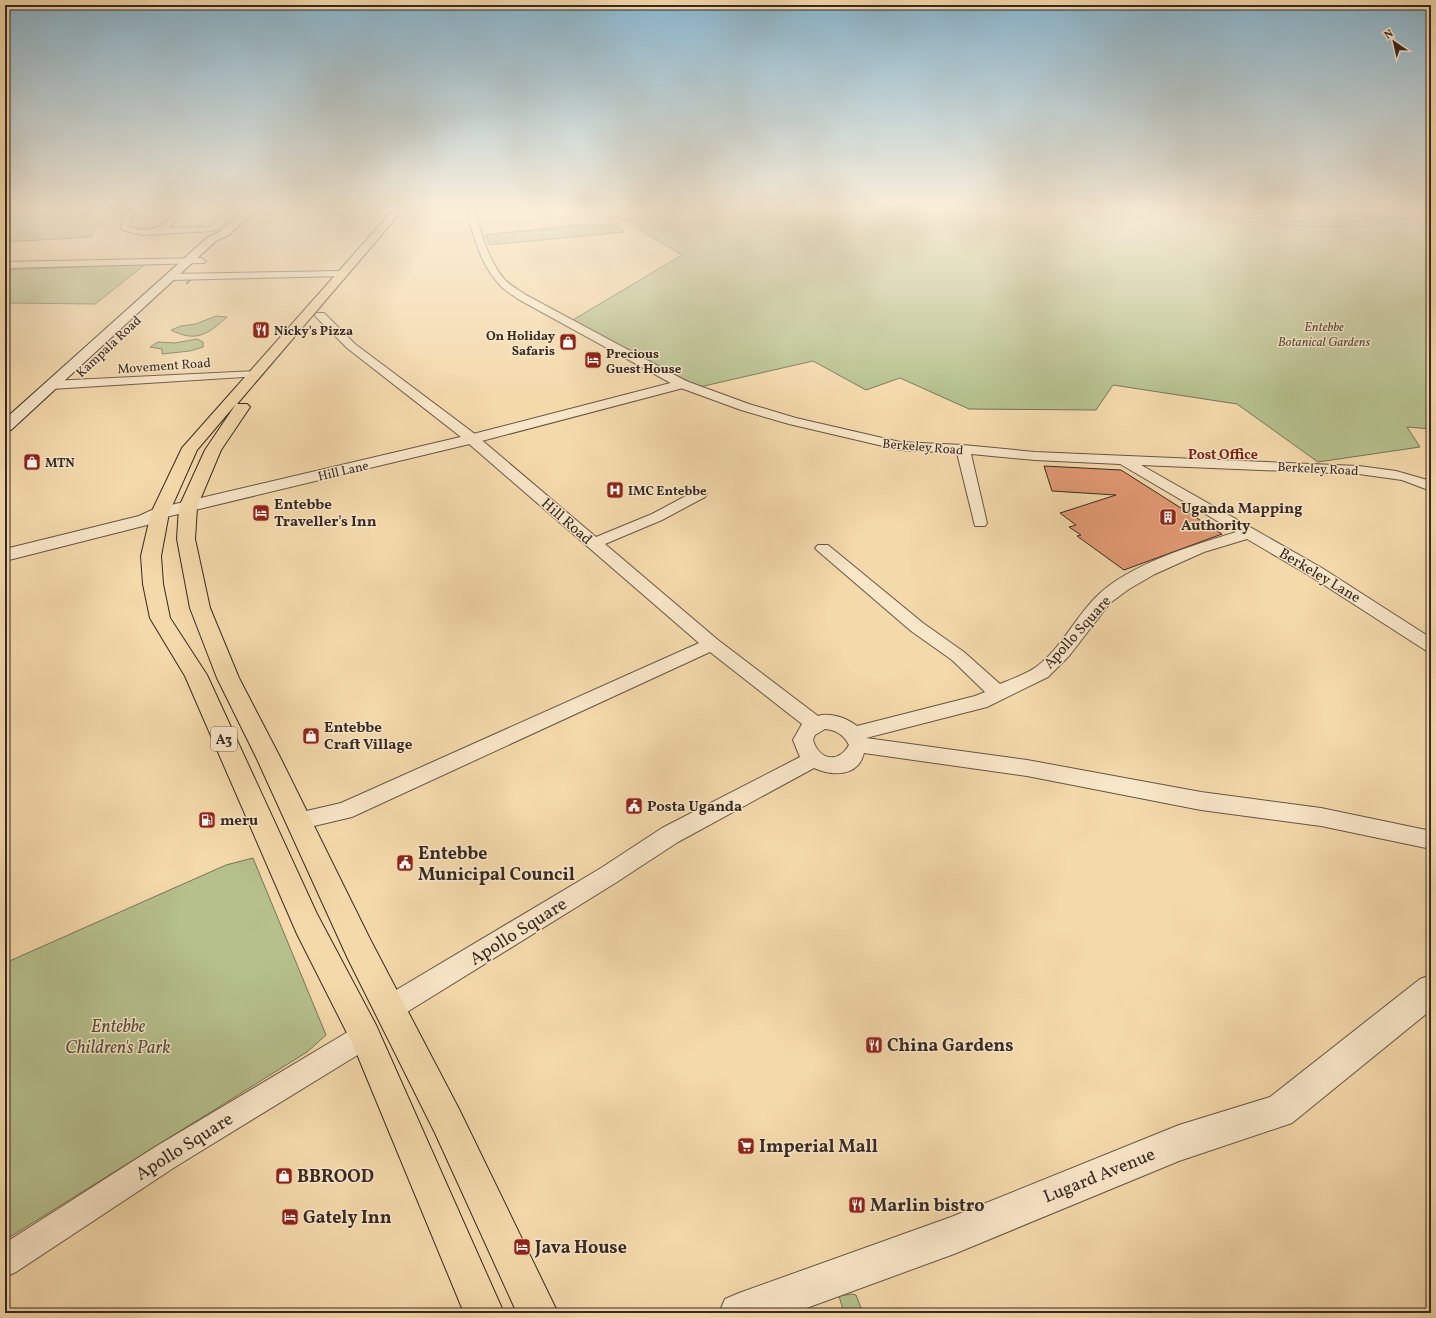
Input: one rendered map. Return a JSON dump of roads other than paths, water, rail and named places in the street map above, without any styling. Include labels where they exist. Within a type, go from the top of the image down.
[{"type":"highway","name":"A3","points":[[356,273],[241,408],[213,450],[198,481],[188,507],[186,539],[200,608],[228,678],[268,757],[359,950],[447,1121],[538,1313]]},
{"type":"highway","name":"A3","points":[[342,274],[190,448],[178,471],[173,488],[160,513],[151,556],[153,584],[160,618],[196,675],[307,924],[365,1036],[484,1313]]},
{"type":"main road","name":"Kampala Road","points":[[5,427],[175,273]]},
{"type":"main road","name":"Kampala Road","points":[[5,441],[68,385],[121,333],[189,273]]},
{"type":"main road","name":"Hill Lane","points":[[5,555],[145,520],[160,513],[472,439],[682,384]]},
{"type":"main road","name":"Lugard Avenue","points":[[740,1313],[954,1235],[1009,1211],[1179,1143],[1280,1111],[1431,990]]},
{"type":"street","name":"Berkeley Road","points":[[495,273],[501,282],[522,297],[569,324],[682,384],[745,407],[859,437],[900,446],[963,449],[1035,456],[1359,470],[1418,479],[1431,488]]},
{"type":"street","points":[[170,277],[342,274]]},
{"type":"street","name":"Hill Road","points":[[320,315],[351,346],[380,370],[472,439],[593,544],[712,644],[816,724]]},
{"type":"street","name":"Movement Road","points":[[51,385],[256,374]]},
{"type":"street","points":[[963,449],[980,523]]},
{"type":"street","name":"Berkeley Lane","points":[[1124,460],[1316,572],[1431,646]]},
{"type":"street","points":[[593,544],[656,517],[700,494]]},
{"type":"street","name":"Apollo Square","points":[[857,739],[980,702],[997,692],[1042,672],[1063,652],[1104,599],[1123,585],[1149,570],[1199,549],[1250,533]]},
{"type":"street","points":[[823,548],[917,627],[958,656],[997,692]]},
{"type":"street","points":[[297,821],[344,811],[712,644]]},
{"type":"street","points":[[857,739],[856,755],[850,761],[841,764],[824,764],[813,759],[803,746],[804,738],[809,728],[823,722],[834,723],[849,729],[857,739],[1027,768],[1201,801],[1320,817],[1431,840]]},
{"type":"street","name":"Apollo Square","points":[[390,1008],[576,896],[670,835],[813,759]]},
{"type":"street","name":"Apollo Square","points":[[5,1261],[165,1157],[365,1036]]},
{"type":"waterway","points":[[187,283],[192,278]]},
{"type":"place","name":"Nicky's Pizza","points":[[261,330]]},
{"type":"place","name":"On Holiday Safaris","points":[[568,342]]},
{"type":"place","name":"Precious Guest House","points":[[593,360]]},
{"type":"place","name":"MTN","points":[[32,462]]},
{"type":"place","name":"IMC Entebbe","points":[[615,490]]},
{"type":"place","name":"Entebbe Traveller's Inn","points":[[261,513]]},
{"type":"place","name":"Uganda Mapping Authority","points":[[1168,517]]},
{"type":"place","name":"Entebbe Craft Village","points":[[311,736]]},
{"type":"place","name":"Posta Uganda","points":[[634,806]]},
{"type":"place","name":"meru","points":[[207,820]]},
{"type":"place","name":"Entebbe Municipal Council","points":[[405,863]]},
{"type":"place","name":"China Gardens","points":[[874,1045]]},
{"type":"place","name":"Imperial Mall","points":[[746,1146]]},
{"type":"place","name":"BBROOD","points":[[284,1176]]},
{"type":"place","name":"Marlin bistro","points":[[857,1205]]},
{"type":"place","name":"Gately Inn","points":[[290,1217]]},
{"type":"place","name":"Java House","points":[[522,1247]]},
{"type":"district","name":"Post Office","points":[[1223,454]]},
{"type":"park label","name":"Entebbe Botanical Gardens","points":[[1324,334]]},
{"type":"park label","name":"Entebbe Children's Park","points":[[118,1036]]}]
